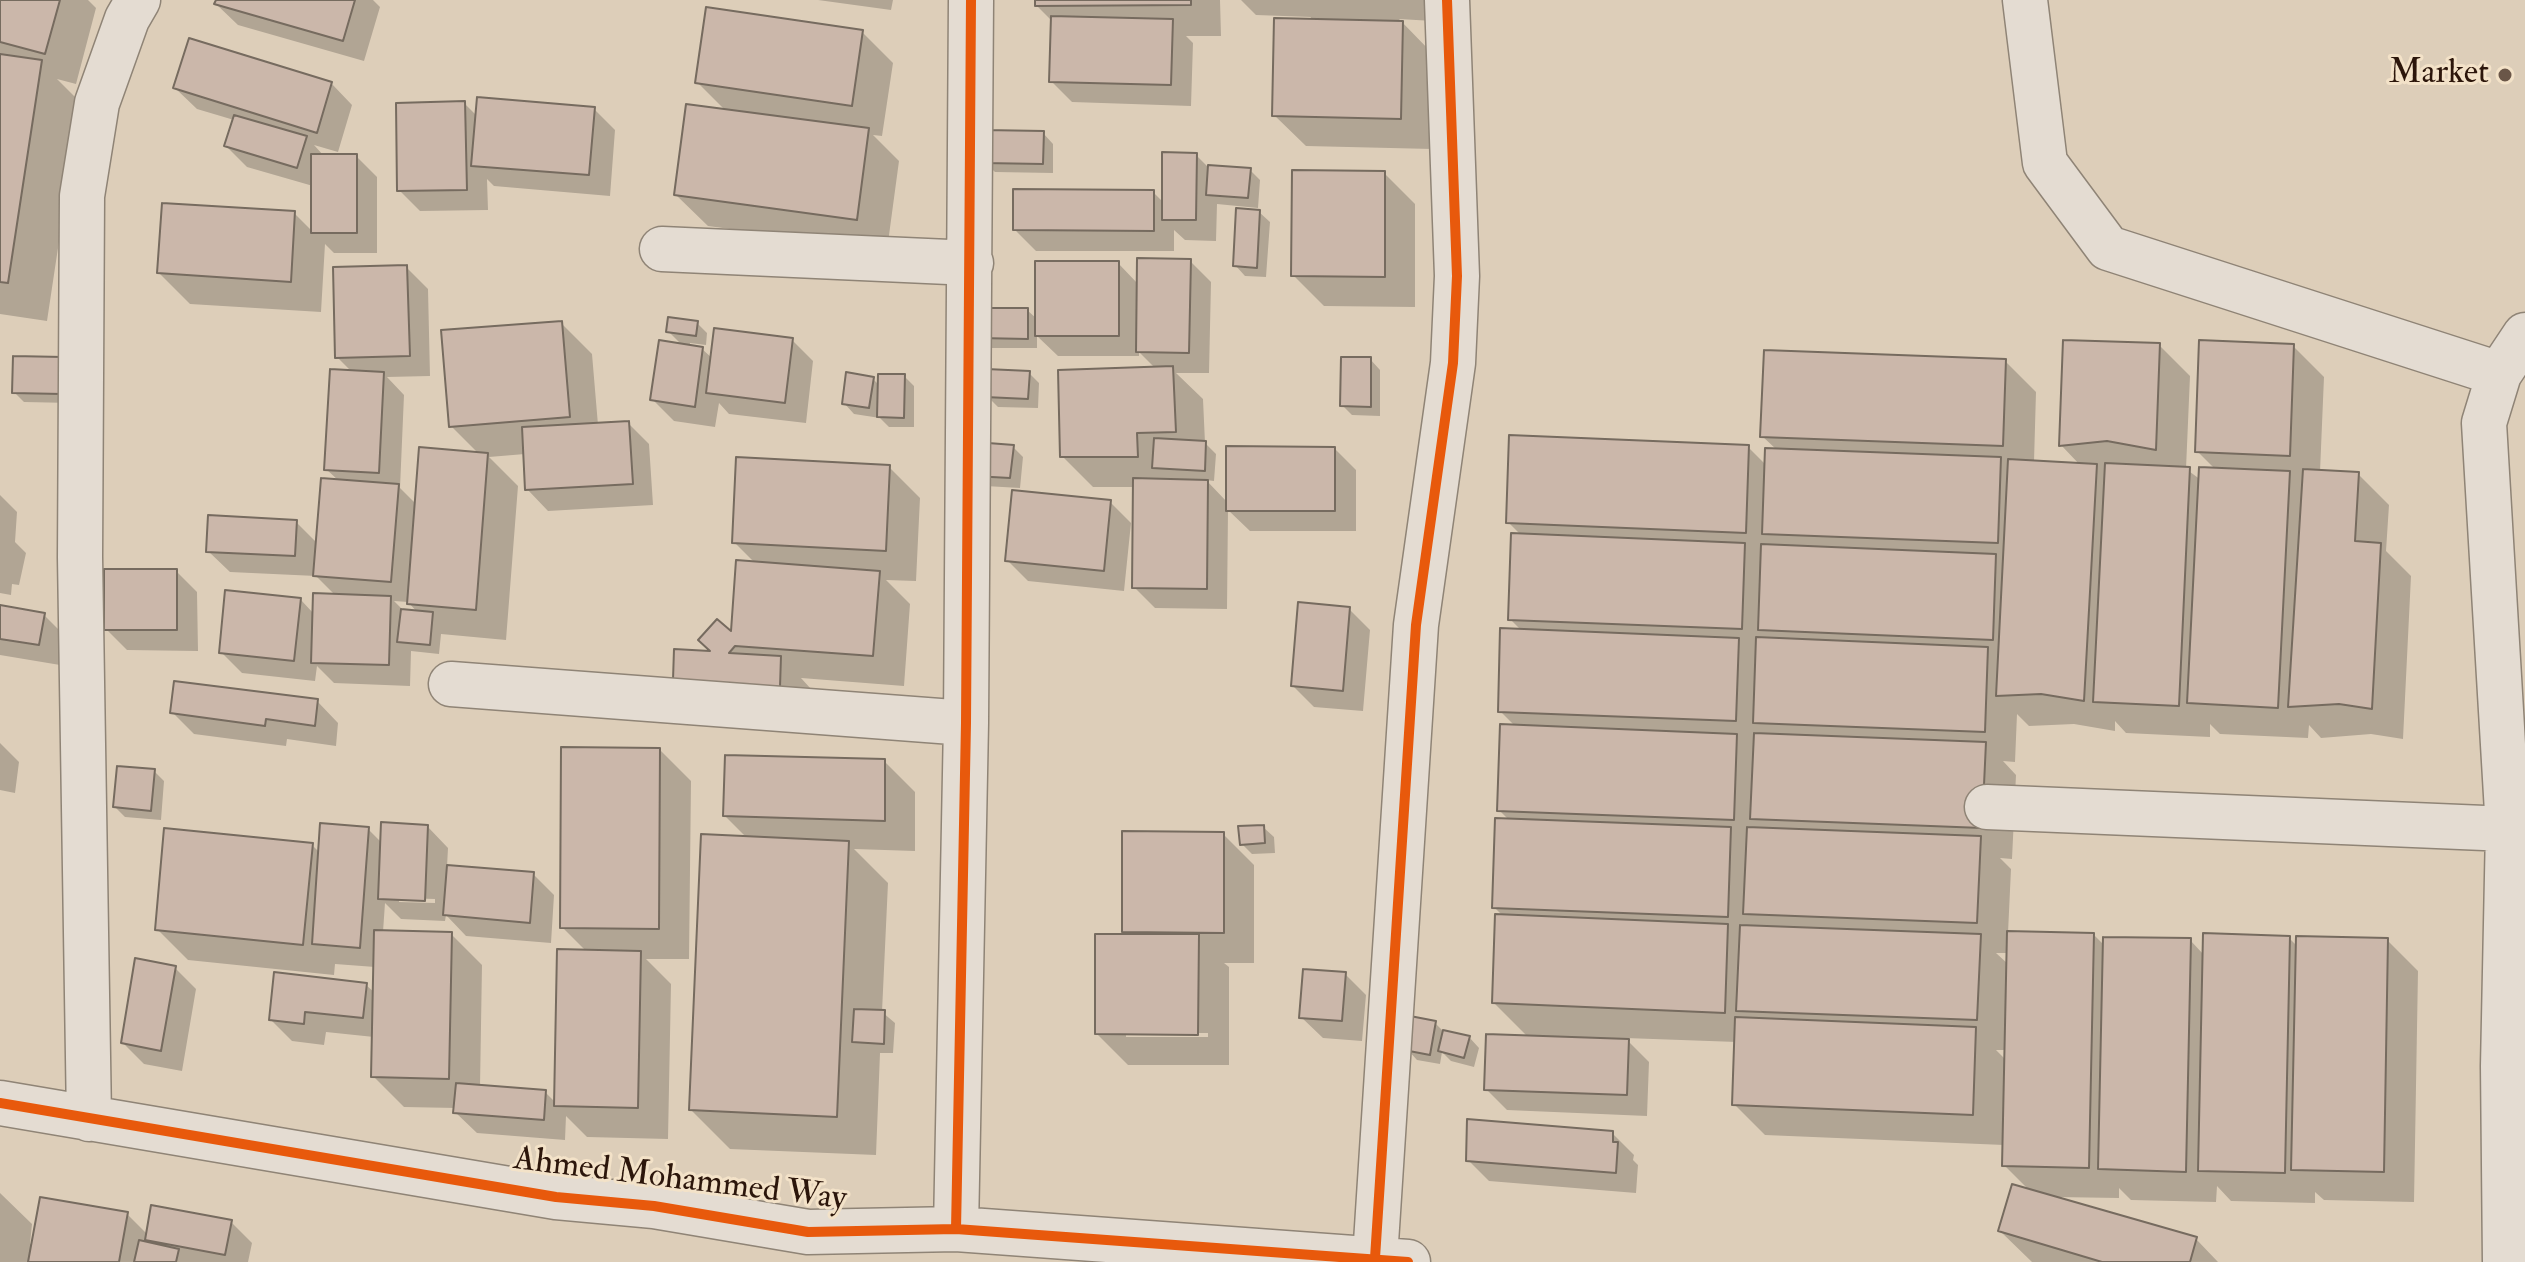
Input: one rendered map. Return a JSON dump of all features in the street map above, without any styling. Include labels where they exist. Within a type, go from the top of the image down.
[{"type":"street","points":[[89,1119],[80,557],[82,196],[97,103],[127,19],[138,0]]},
{"type":"street","points":[[956,1229],[966,723],[971,0]]},
{"type":"street","points":[[1391,1260],[1416,625],[1453,363],[1457,276],[1447,0]]},
{"type":"street","points":[[2025,0],[2045,163],[2108,248],[2499,374]]},
{"type":"street","points":[[662,249],[971,263]]},
{"type":"street","points":[[2505,1262],[2503,1066],[2508,829],[2484,423],[2499,374],[2525,335]]},
{"type":"street","points":[[451,684],[966,723]]},
{"type":"street","points":[[1987,807],[2508,829]]},
{"type":"street","name":"Ahmed Mohammed Way","points":[[0,1103],[556,1197],[654,1206],[808,1247],[956,1229],[1391,1260]]},
{"type":"building","points":[[0,0],[60,0],[45,54],[0,42]]},
{"type":"building","points":[[216,0],[355,0],[343,41],[214,4]]},
{"type":"building","points":[[1035,0],[1191,0],[1191,5],[1035,6]]},
{"type":"building","points":[[706,7],[863,30],[852,106],[695,83]]},
{"type":"building","points":[[1051,16],[1173,19],[1171,85],[1049,82]]},
{"type":"building","points":[[1274,18],[1403,21],[1401,119],[1272,116]]},
{"type":"building","points":[[189,38],[332,82],[317,133],[173,88]]},
{"type":"building","points":[[0,54],[42,60],[8,283],[0,282]]},
{"type":"building","points":[[477,97],[595,107],[589,175],[471,166]]},
{"type":"building","points":[[465,101],[467,190],[397,191],[396,103]]},
{"type":"building","points":[[686,104],[869,128],[857,220],[674,195]]},
{"type":"building","points":[[234,115],[307,136],[297,168],[224,146]]},
{"type":"building","points":[[984,130],[1044,131],[1043,164],[983,163]]},
{"type":"building","points":[[1162,152],[1197,153],[1196,220],[1162,220]]},
{"type":"building","points":[[311,154],[357,154],[357,233],[311,233]]},
{"type":"building","points":[[1208,165],[1251,168],[1248,198],[1206,195]]},
{"type":"building","points":[[1292,170],[1385,171],[1385,277],[1291,276]]},
{"type":"building","points":[[1013,189],[1154,190],[1154,231],[1013,230]]},
{"type":"building","points":[[162,203],[295,211],[291,282],[157,273]]},
{"type":"building","points":[[1236,208],[1260,210],[1257,268],[1233,266]]},
{"type":"building","points":[[1137,258],[1191,259],[1189,353],[1136,352]]},
{"type":"building","points":[[1035,261],[1119,261],[1119,336],[1035,336]]},
{"type":"building","points":[[407,265],[410,356],[335,358],[333,267]]},
{"type":"building","points":[[979,308],[1028,308],[1028,339],[979,338]]},
{"type":"building","points":[[668,317],[698,321],[696,336],[666,332]]},
{"type":"building","points":[[562,321],[570,417],[449,427],[441,330]]},
{"type":"building","points":[[714,328],[793,338],[785,403],[706,393]]},
{"type":"building","points":[[659,340],[703,347],[695,407],[650,400]]},
{"type":"building","points":[[2063,340],[2160,343],[2156,450],[2107,441],[2059,446]]},
{"type":"building","points":[[2199,340],[2294,344],[2290,456],[2195,452]]},
{"type":"building","points":[[1764,350],[2006,359],[2003,446],[1760,437]]},
{"type":"building","points":[[13,356],[63,357],[62,394],[12,393]]},
{"type":"building","points":[[1341,357],[1371,357],[1371,407],[1340,406]]},
{"type":"building","points":[[1173,366],[1176,432],[1137,433],[1138,457],[1060,457],[1058,370]]},
{"type":"building","points":[[330,369],[384,372],[379,473],[324,470]]},
{"type":"building","points":[[986,369],[1030,371],[1028,399],[985,397]]},
{"type":"building","points":[[846,372],[874,377],[869,408],[842,404]]},
{"type":"building","points":[[878,374],[905,374],[904,418],[877,417]]},
{"type":"building","points":[[629,421],[633,484],[525,490],[522,427]]},
{"type":"building","points":[[1509,435],[1749,445],[1746,533],[1506,523]]},
{"type":"building","points":[[1154,438],[1206,441],[1205,471],[1152,468]]},
{"type":"building","points":[[975,442],[1014,445],[1010,478],[973,476]]},
{"type":"building","points":[[1226,446],[1335,447],[1335,511],[1226,511]]},
{"type":"building","points":[[419,447],[488,453],[476,610],[407,604]]},
{"type":"building","points":[[1765,448],[2001,457],[1998,543],[1762,534]]},
{"type":"building","points":[[736,457],[890,465],[886,551],[732,543]]},
{"type":"building","points":[[2008,459],[2097,464],[2084,701],[2041,694],[1996,696]]},
{"type":"building","points":[[2105,463],[2190,467],[2179,706],[2093,702]]},
{"type":"building","points":[[2199,467],[2290,471],[2278,708],[2187,703]]},
{"type":"building","points":[[2303,469],[2359,472],[2355,541],[2381,543],[2372,709],[2339,704],[2288,707]]},
{"type":"building","points":[[321,478],[399,484],[391,582],[313,576]]},
{"type":"building","points":[[1133,478],[1208,480],[1207,589],[1132,588]]},
{"type":"building","points":[[1012,490],[1111,500],[1104,571],[1005,561]]},
{"type":"building","points":[[208,515],[297,520],[295,556],[206,552]]},
{"type":"building","points":[[1511,533],[1745,543],[1742,629],[1508,620]]},
{"type":"building","points":[[1761,544],[1996,554],[1993,640],[1758,630]]},
{"type":"building","points":[[736,560],[880,571],[873,656],[735,646],[729,653],[781,656],[780,687],[673,680],[674,649],[710,651],[698,640],[717,619],[731,631]]},
{"type":"building","points":[[104,569],[177,569],[177,630],[104,630]]},
{"type":"building","points":[[225,590],[301,598],[294,661],[219,653]]},
{"type":"building","points":[[313,593],[391,596],[389,665],[311,663]]},
{"type":"building","points":[[1298,602],[1350,607],[1343,691],[1291,686]]},
{"type":"building","points":[[0,605],[45,613],[39,645],[0,639]]},
{"type":"building","points":[[401,609],[433,612],[430,645],[397,642]]},
{"type":"building","points":[[1500,628],[1739,638],[1736,721],[1498,712]]},
{"type":"building","points":[[1756,637],[1988,647],[1985,732],[1753,723]]},
{"type":"building","points":[[174,681],[318,699],[315,726],[266,719],[265,726],[170,713]]},
{"type":"building","points":[[1500,724],[1737,734],[1734,820],[1497,811]]},
{"type":"building","points":[[1754,733],[1986,742],[1982,828],[1750,819]]},
{"type":"building","points":[[561,747],[660,748],[659,929],[560,928]]},
{"type":"building","points":[[725,755],[885,759],[885,821],[723,816]]},
{"type":"building","points":[[117,766],[155,769],[151,811],[113,807]]},
{"type":"building","points":[[1495,818],[1731,827],[1728,917],[1492,908]]},
{"type":"building","points":[[381,822],[428,825],[425,901],[378,899]]},
{"type":"building","points":[[320,823],[369,827],[360,948],[312,944]]},
{"type":"building","points":[[1264,825],[1265,843],[1240,845],[1238,826]]},
{"type":"building","points":[[1747,827],[1981,836],[1977,923],[1743,914]]},
{"type":"building","points":[[164,828],[313,843],[303,945],[155,930]]},
{"type":"building","points":[[1122,831],[1224,832],[1224,933],[1122,932]]},
{"type":"building","points":[[701,834],[849,841],[837,1117],[689,1110]]},
{"type":"building","points":[[447,865],[534,872],[530,923],[443,915]]},
{"type":"building","points":[[1495,914],[1728,924],[1725,1013],[1492,1003]]},
{"type":"building","points":[[1740,925],[1981,934],[1977,1020],[1736,1011]]},
{"type":"building","points":[[374,930],[452,932],[449,1079],[371,1077]]},
{"type":"building","points":[[2007,931],[2094,933],[2089,1168],[2002,1166]]},
{"type":"building","points":[[2203,933],[2290,936],[2285,1173],[2198,1171]]},
{"type":"building","points":[[1095,934],[1199,934],[1198,1035],[1095,1034]]},
{"type":"building","points":[[2296,936],[2388,938],[2384,1172],[2291,1170]]},
{"type":"building","points":[[2103,937],[2191,938],[2186,1172],[2098,1169]]},
{"type":"building","points":[[557,949],[641,951],[638,1108],[554,1106]]},
{"type":"building","points":[[135,958],[176,966],[161,1051],[121,1043]]},
{"type":"building","points":[[1303,969],[1346,972],[1342,1021],[1299,1018]]},
{"type":"building","points":[[274,972],[367,983],[363,1018],[305,1012],[304,1024],[269,1020]]},
{"type":"building","points":[[854,1009],[885,1010],[884,1044],[852,1042]]},
{"type":"building","points":[[1410,1016],[1436,1021],[1430,1055],[1404,1050]]},
{"type":"building","points":[[1735,1017],[1976,1027],[1973,1115],[1732,1105]]},
{"type":"building","points":[[1443,1030],[1470,1036],[1464,1058],[1438,1051]]},
{"type":"building","points":[[1486,1034],[1629,1039],[1627,1095],[1484,1090]]},
{"type":"building","points":[[456,1083],[546,1090],[544,1120],[453,1113]]},
{"type":"building","points":[[1467,1119],[1613,1131],[1613,1142],[1618,1142],[1616,1173],[1466,1161]]},
{"type":"building","points":[[2012,1184],[2197,1237],[2190,1262],[2102,1262],[1998,1231]]},
{"type":"building","points":[[40,1197],[128,1212],[119,1262],[28,1262]]},
{"type":"building","points":[[151,1205],[232,1220],[225,1255],[145,1240]]},
{"type":"building","points":[[139,1240],[179,1249],[176,1262],[134,1262]]},
{"type":"cycle path","points":[[956,1229],[966,723],[971,0]]},
{"type":"cycle path","points":[[1375,1258],[1416,625],[1453,363],[1457,276],[1447,0]]},
{"type":"cycle path","points":[[0,1103],[556,1197],[654,1206],[808,1232],[956,1229],[1408,1262]]},
{"type":"place","name":"Market","points":[[2505,75]]}]
